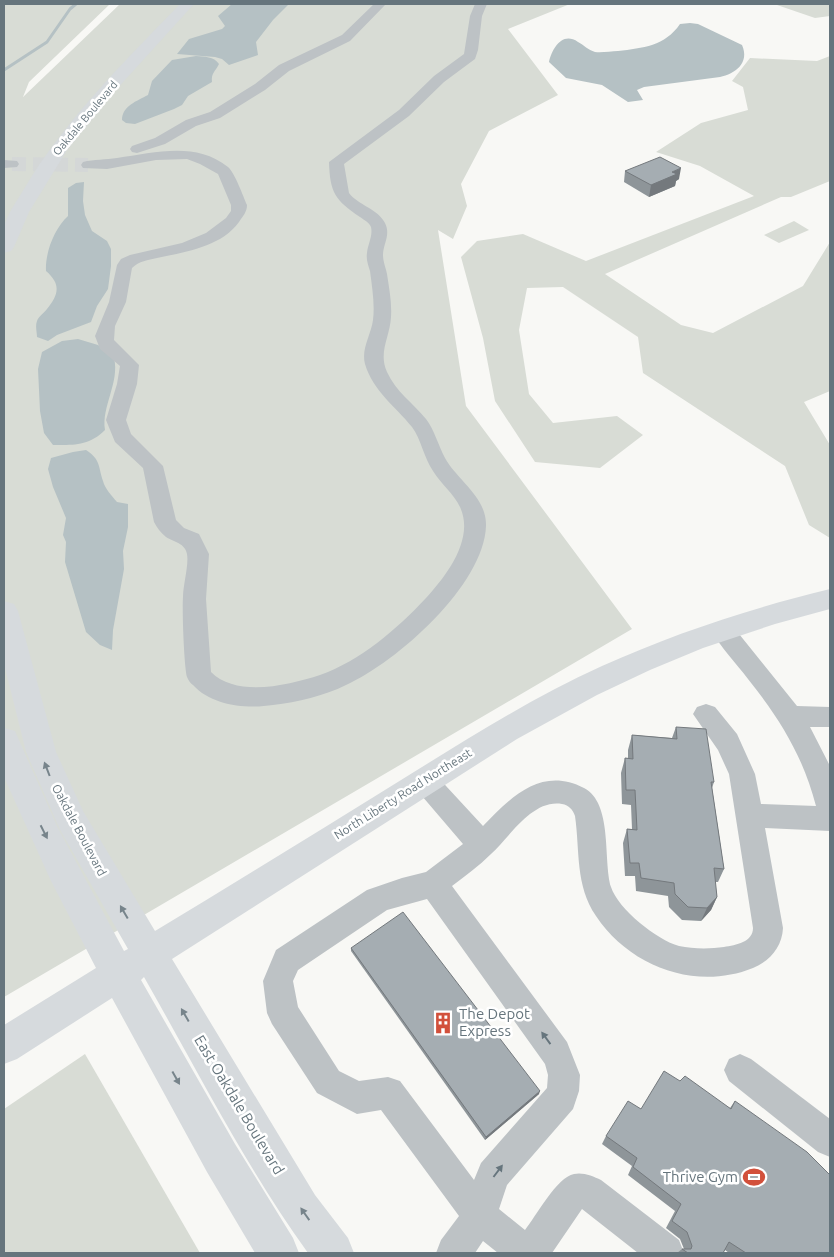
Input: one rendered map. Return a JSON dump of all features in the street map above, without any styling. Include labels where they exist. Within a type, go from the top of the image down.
[{"type":"main road","name":"Oakdale Boulevard","points":[[4,247],[27,197],[60,146],[187,4]]},
{"type":"main road","name":"North Liberty Road Northeast","points":[[4,1046],[506,730],[578,691],[632,666],[723,630],[830,598]]},
{"type":"main road","name":"Oakdale Boulevard","points":[[4,611],[31,720],[53,784],[134,964]]},
{"type":"main road","points":[[4,740],[42,827],[134,964],[232,1180],[278,1253]]},
{"type":"main road","name":"East Oakdale Boulevard","points":[[134,964],[252,1130],[301,1209],[333,1253]]},
{"type":"street","points":[[131,158],[134,150],[160,141],[191,123],[215,115],[260,87],[284,68],[346,38],[380,4]]},
{"type":"street","points":[[88,165],[112,164],[131,158],[181,154],[199,158],[224,171],[239,211],[229,226],[216,236],[131,260],[123,269],[117,302],[104,334],[106,345],[130,365],[127,384],[116,420],[122,437],[154,466],[159,498],[169,528],[191,540],[196,546],[198,554],[194,599],[199,676],[206,684],[216,690],[249,697],[302,690],[338,678],[357,669],[397,641],[414,625],[447,588],[466,560],[473,542],[475,526],[473,511],[437,461],[422,426],[391,394],[374,364],[374,345],[381,328],[382,313],[378,269],[375,260],[375,252],[380,240],[379,226],[376,220],[342,198],[337,187],[336,162],[404,113],[439,78],[470,56],[475,33],[475,14],[481,4]]},
{"type":"street","points":[[160,141],[181,154]]},
{"type":"street","points":[[723,630],[791,716],[808,745],[822,777],[830,808]]},
{"type":"street","points":[[525,1253],[480,1216],[388,1093],[357,1098],[328,1082],[284,1013],[278,981],[287,960],[378,900],[402,891],[433,884],[482,845],[523,806],[540,795],[558,792],[574,796],[584,804],[589,817],[592,868],[596,887],[606,905],[622,925],[644,944],[671,958],[704,964],[726,963],[756,951],[766,940],[768,928],[742,774],[735,753],[722,733],[706,714]]},
{"type":"street","points":[[791,716],[830,718]]},
{"type":"street","points":[[425,781],[482,845]]},
{"type":"street","points":[[749,816],[830,819]]},
{"type":"street","points":[[433,884],[556,1053],[564,1068],[565,1086],[560,1098],[493,1175],[480,1216],[454,1253]]},
{"type":"street","points":[[740,1070],[830,1140]]},
{"type":"street","points":[[530,1253],[574,1191],[589,1192],[666,1253]]},
{"type":"shaded area","points":[[4,4],[110,4],[29,82],[23,97],[120,4],[570,4],[508,29],[558,95],[489,131],[461,184],[467,206],[453,239],[438,230],[466,406],[632,629],[4,997]]},
{"type":"shaded area","points":[[232,4],[289,4],[273,20],[256,42],[258,55],[229,65],[222,59],[215,57],[177,54],[189,39],[222,29],[225,26],[218,16]]},
{"type":"shaded area","points":[[778,4],[830,4],[830,16],[815,18]]},
{"type":"shaded area","points":[[680,24],[698,24],[742,45],[744,57],[740,67],[726,76],[644,87],[637,90],[643,100],[628,102],[602,85],[566,78],[549,62],[555,47],[563,40],[572,39],[595,52],[627,50],[653,45],[668,37]]},
{"type":"shaded area","points":[[196,56],[212,58],[219,64],[213,74],[212,82],[188,96],[182,105],[174,109],[135,124],[126,123],[122,120],[127,108],[148,95],[152,81],[172,60]]},
{"type":"shaded area","points":[[830,56],[830,181],[791,197],[781,197],[605,274],[681,325],[713,333],[803,286],[830,242],[830,391],[804,402],[830,445],[830,538],[809,525],[785,466],[643,373],[638,337],[563,287],[527,288],[519,330],[529,394],[553,423],[617,416],[643,435],[600,468],[535,462],[495,401],[483,338],[461,257],[477,241],[523,234],[586,261],[754,196],[700,166],[656,152],[701,123],[748,110],[743,87],[732,81],[750,58],[817,61]]},
{"type":"shaded area","points":[[84,182],[83,201],[85,215],[92,231],[107,241],[111,249],[108,289],[97,306],[91,322],[57,335],[48,341],[37,337],[36,327],[36,323],[54,299],[57,289],[54,280],[46,271],[47,257],[55,234],[68,216],[68,188],[76,183]]},
{"type":"shaded area","points":[[794,221],[809,230],[779,243],[764,235]]},
{"type":"shaded area","points":[[78,339],[98,345],[114,358],[115,376],[104,421],[105,430],[93,439],[81,444],[53,445],[44,433],[40,411],[38,369],[42,352],[62,341]]},
{"type":"shaded area","points":[[86,450],[97,460],[104,484],[109,492],[117,502],[128,504],[128,527],[123,551],[124,569],[113,630],[112,650],[100,645],[86,632],[65,562],[66,542],[63,535],[66,518],[53,487],[48,469],[51,458]]},
{"type":"shaded area","points":[[85,1054],[200,1253],[4,1253],[4,1109]]},
{"type":"building","points":[[660,157],[681,168],[672,172],[677,174],[651,185],[625,171]]},
{"type":"building","points":[[676,727],[706,729],[714,782],[711,782],[724,869],[714,868],[717,897],[707,908],[688,907],[675,894],[674,883],[641,878],[639,863],[630,863],[627,829],[637,830],[635,790],[626,790],[625,758],[633,759],[632,735],[677,739]]},
{"type":"building","name":"The Depot Express","points":[[403,912],[540,1091],[486,1137],[351,948]]},
{"type":"building","points":[[664,1071],[680,1081],[685,1076],[731,1109],[735,1101],[807,1152],[830,1175],[830,1253],[746,1253],[729,1242],[723,1253],[688,1253],[682,1249],[691,1249],[692,1246],[687,1232],[672,1221],[681,1204],[633,1167],[637,1158],[606,1136],[628,1101],[641,1109]]},
{"type":"waterway","points":[[4,70],[47,42],[70,9],[76,4]]},
{"type":"tunnel","points":[[12,164],[88,165]]},
{"type":"place","name":"The Depot Express","points":[[443,1023]]},
{"type":"place","name":"Thrive Gym","points":[[754,1177]]}]
